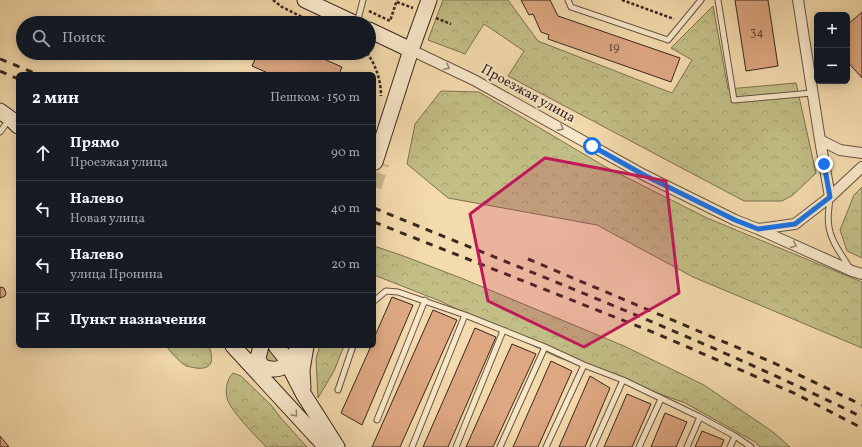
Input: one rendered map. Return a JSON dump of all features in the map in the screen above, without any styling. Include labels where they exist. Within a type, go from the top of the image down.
[{"type":"main road","points":[[305,0],[340,16]]},
{"type":"main road","points":[[378,163],[399,113],[411,50],[430,0]]},
{"type":"main road","points":[[376,33],[411,50]]},
{"type":"main road","points":[[235,348],[261,367],[273,370],[288,363],[298,348]]},
{"type":"main road","points":[[235,348],[326,447]]},
{"type":"main road","points":[[260,348],[258,358],[269,384]]},
{"type":"main road","points":[[278,348],[288,363],[304,395],[337,447]]},
{"type":"main road","points":[[304,395],[302,370],[306,348]]},
{"type":"street","points":[[798,0],[830,197]]},
{"type":"street","name":"Проезжая улица","points":[[411,50],[474,80],[644,175],[735,220],[862,274]]},
{"type":"street","points":[[820,140],[840,150],[862,153]]},
{"type":"street","points":[[758,229],[795,224],[830,197],[862,167]]},
{"type":"lane","points":[[358,16],[362,0]]},
{"type":"lane","points":[[568,0],[571,7],[668,40],[701,0]]},
{"type":"lane","points":[[718,0],[734,100],[812,93]]},
{"type":"lane","points":[[0,132],[10,118]]},
{"type":"lane","points":[[830,197],[828,216],[829,228],[834,242],[852,271]]},
{"type":"lane","points":[[376,299],[386,291],[398,292],[465,315],[623,380],[700,417],[735,436],[751,447]]},
{"type":"lane","points":[[376,420],[424,300]]},
{"type":"lane","points":[[412,447],[465,315]]},
{"type":"lane","points":[[456,447],[503,331]]},
{"type":"lane","points":[[500,447],[545,347]]},
{"type":"lane","points":[[338,390],[352,348]]},
{"type":"lane","points":[[546,447],[584,365]]},
{"type":"lane","points":[[593,447],[623,380]]},
{"type":"lane","points":[[639,447],[661,399]]},
{"type":"lane","points":[[687,447],[700,417]]},
{"type":"lane","points":[[730,447],[735,436]]},
{"type":"path","points":[[273,0],[282,7],[300,16]]},
{"type":"path","points":[[361,7],[390,21],[397,0]]},
{"type":"path","points":[[622,0],[683,22]]},
{"type":"highlighted area","points":[[545,158],[666,181],[679,293],[584,347],[488,301],[470,214]]},
{"type":"green space","points":[[443,0],[508,0],[538,41],[672,93],[692,60],[671,48],[713,6],[728,89],[796,83],[816,173],[793,195],[782,201],[744,201],[508,76],[524,51],[484,24],[465,54],[428,40]]},
{"type":"green space","points":[[441,91],[479,92],[604,166],[707,218],[862,282],[862,348],[693,277],[597,225],[448,198],[407,164],[415,124]]},
{"type":"green space","points":[[862,187],[862,258],[847,251],[840,230],[854,195]]},
{"type":"green space","points":[[376,247],[461,278],[624,346],[704,385],[773,432],[790,447],[760,447],[755,442],[685,403],[557,357],[440,301],[376,276]]},
{"type":"green space","points":[[168,348],[209,348],[212,360],[209,366],[196,368],[186,366]]},
{"type":"green space","points":[[319,348],[343,348],[334,371],[318,398],[316,358]]},
{"type":"green space","points":[[269,350],[274,351],[278,358],[276,362],[269,365],[263,355]]},
{"type":"green space","points":[[233,373],[241,376],[271,405],[307,447],[266,447],[250,431],[233,410],[226,395],[228,381]]},
{"type":"building","points":[[521,0],[550,0],[558,16],[680,58],[671,82],[548,39],[549,35],[541,32],[533,14],[529,15]]},
{"type":"building","points":[[735,0],[768,0],[778,66],[746,71]]},
{"type":"building","points":[[862,12],[862,78],[850,64],[850,22]]},
{"type":"building","points":[[255,60],[326,60],[342,67],[340,72],[266,72],[252,66]]},
{"type":"building","points":[[0,287],[4,288],[6,293],[5,296],[0,298]]},
{"type":"building","points":[[392,297],[413,305],[362,425],[341,413],[370,348],[376,348],[376,333]]},
{"type":"building","points":[[433,310],[457,320],[400,447],[372,447]]},
{"type":"building","points":[[475,328],[496,337],[448,447],[423,447]]},
{"type":"building","points":[[512,344],[536,354],[493,447],[466,447]]},
{"type":"building","points":[[551,361],[572,371],[538,447],[513,447]]},
{"type":"building","points":[[590,376],[610,388],[585,447],[559,447]]},
{"type":"building","points":[[627,394],[651,404],[632,447],[604,447]]},
{"type":"building","points":[[665,413],[687,422],[676,447],[651,447]]},
{"type":"building","points":[[702,431],[724,440],[721,447],[695,447]]},
{"type":"building","points":[[0,436],[9,447],[0,447]]},
{"type":"tunnel","points":[[376,181],[382,163]]},
{"type":"railway","points":[[0,59],[32,72]]},
{"type":"railway","points":[[0,71],[16,78]]},
{"type":"railway","points":[[376,209],[681,334],[802,388],[862,417]]},
{"type":"railway","points":[[376,223],[655,333],[796,394],[862,428]]},
{"type":"railway","points":[[528,259],[774,363],[862,405]]},
{"type":"route","points":[[592,146],[644,175],[735,220],[758,229],[795,224],[830,197],[824,164]]}]
